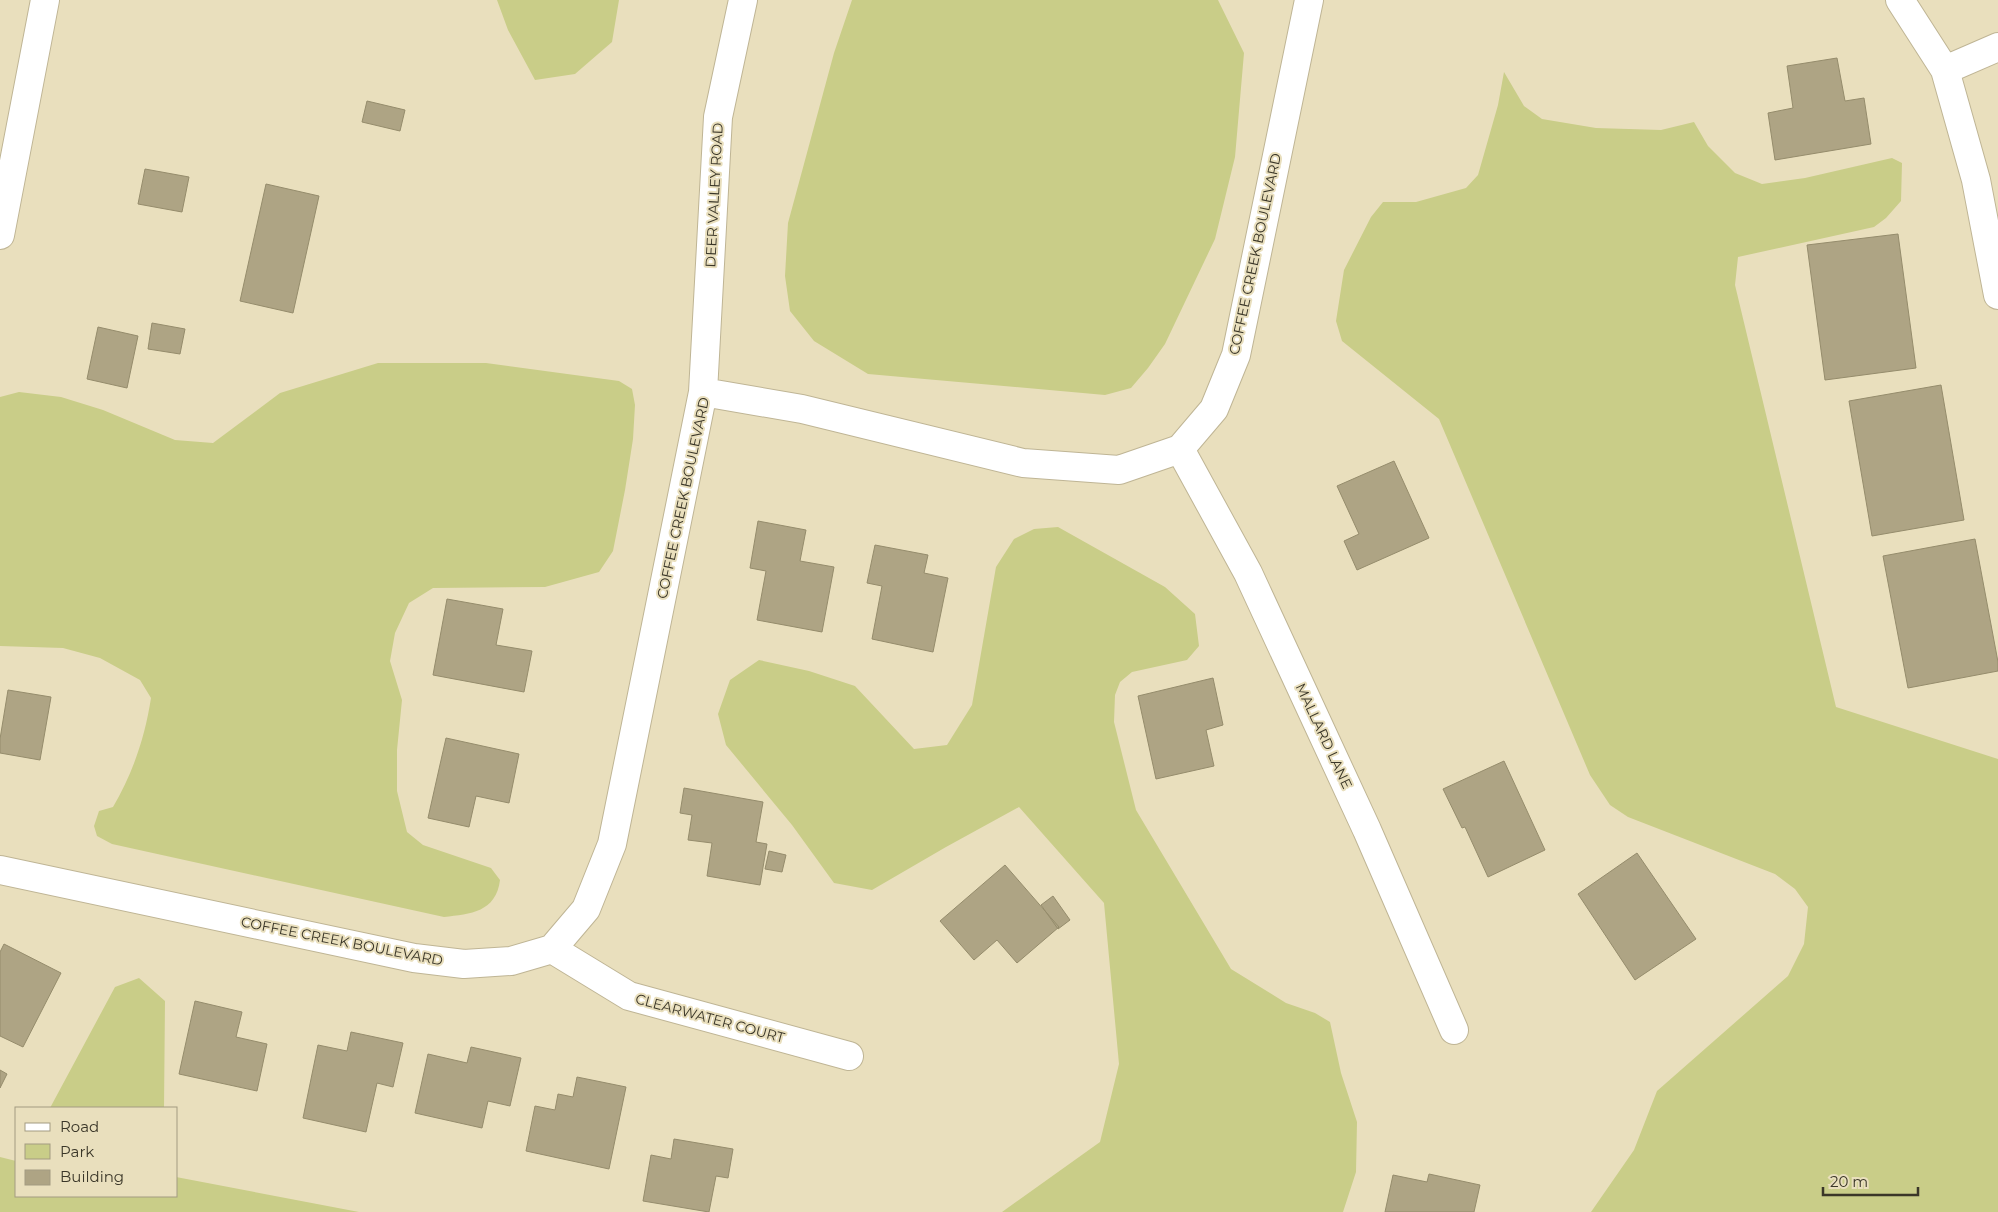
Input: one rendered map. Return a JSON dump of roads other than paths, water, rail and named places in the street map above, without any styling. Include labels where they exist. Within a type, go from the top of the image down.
[{"type":"street","points":[[0,236],[45,0]]},
{"type":"street","name":"DEER VALLEY ROAD","points":[[703,392],[718,117],[743,0]]},
{"type":"street","name":"COFFEE CREEK BOULEVARD","points":[[0,870],[414,958],[464,964],[511,961],[552,949],[586,909],[612,844],[703,392],[802,409],[1024,463],[1119,470],[1180,449],[1214,409],[1236,355],[1309,0]]},
{"type":"street","points":[[1900,0],[1945,70],[1976,180],[1998,295]]},
{"type":"street","points":[[1945,70],[1998,47]]},
{"type":"street","name":"MALLARD LANE","points":[[1180,449],[1248,573],[1367,830],[1454,1030]]},
{"type":"street","name":"CLEARWATER COURT","points":[[552,949],[629,996],[849,1056]]}]
